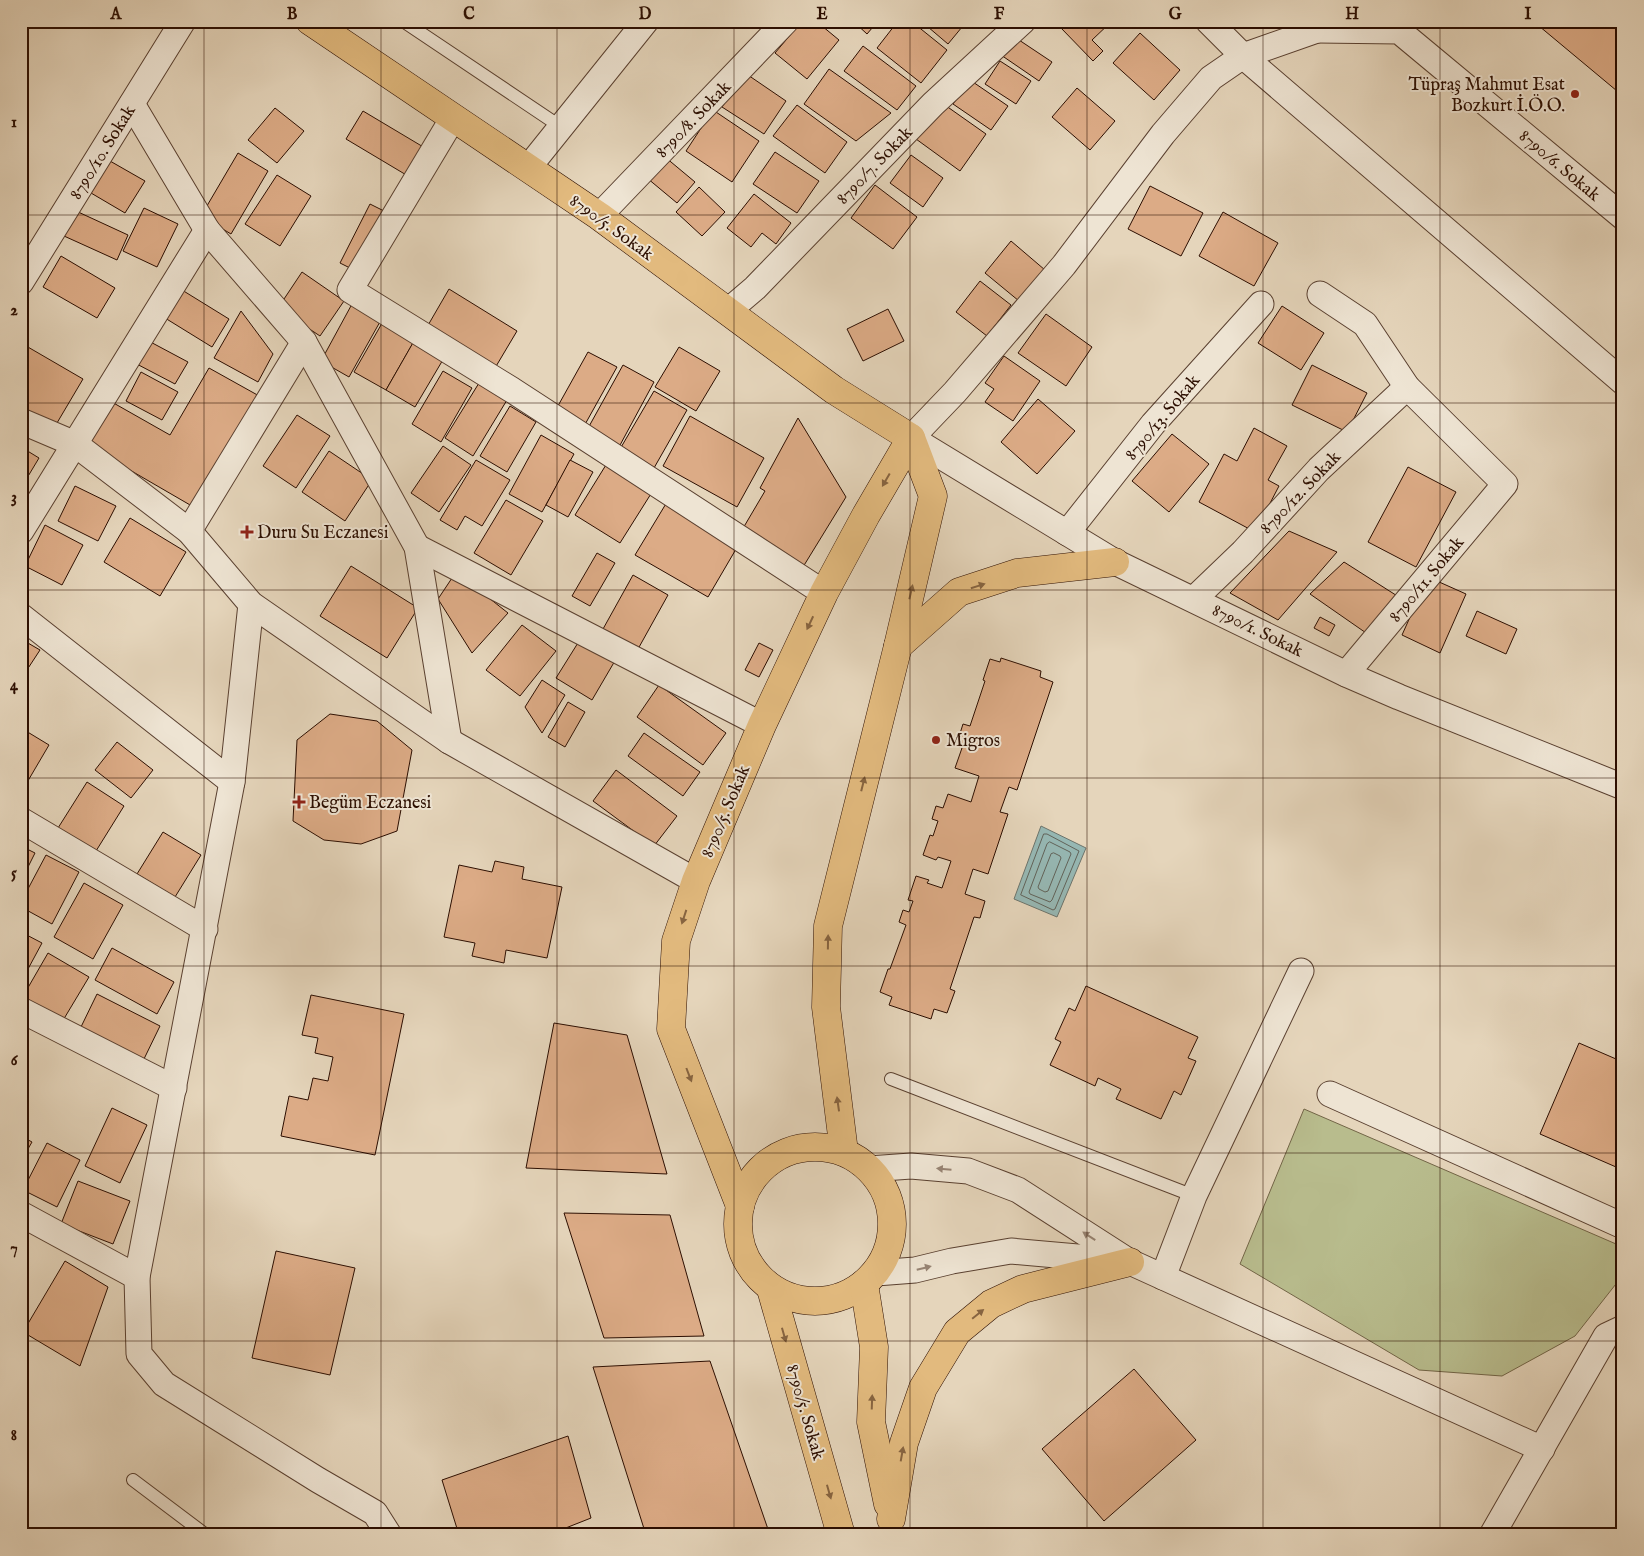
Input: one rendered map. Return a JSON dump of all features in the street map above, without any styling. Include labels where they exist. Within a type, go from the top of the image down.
[{"type":"main road","name":"8790/5. Sokak","points":[[323,25],[453,118],[599,216],[834,390],[911,438],[866,515],[824,593],[762,725],[696,881],[676,941],[671,1029],[740,1206]]},
{"type":"main road","points":[[844,1152],[826,1007],[828,926],[898,646],[933,496],[911,438]]},
{"type":"main road","points":[[898,646],[960,592],[1017,573],[1115,562]]},
{"type":"main road","name":"8790/5. Sokak","points":[[807,1147],[826,1148],[844,1152],[869,1169],[883,1187],[891,1208],[892,1231],[887,1253],[870,1278],[843,1297],[818,1302],[794,1300],[771,1288],[750,1266],[738,1237],[740,1206],[746,1189],[758,1173],[772,1160],[789,1152],[807,1147]]},
{"type":"main road","points":[[894,1527],[904,1443],[923,1388],[957,1332],[991,1304],[1023,1288],[1130,1262]]},
{"type":"main road","points":[[870,1278],[874,1347],[871,1422],[894,1527]]},
{"type":"main road","name":"8790/5. Sokak","points":[[771,1288],[841,1535]]},
{"type":"street","name":"8790/10. Sokak","points":[[21,282],[183,21]]},
{"type":"street","points":[[528,168],[646,21]]},
{"type":"street","name":"8790/8. Sokak","points":[[599,216],[786,21]]},
{"type":"street","name":"8790/7. Sokak","points":[[728,311],[755,288],[932,104],[1024,21]]},
{"type":"street","points":[[1208,21],[1243,56],[1623,382]]},
{"type":"street","name":"8790/6. Sokak","points":[[911,438],[955,392],[1064,265],[1163,134],[1211,78],[1243,56],[1323,26],[1399,31],[1623,217]]},
{"type":"street","points":[[132,104],[207,230],[304,342],[417,547],[449,741]]},
{"type":"street","points":[[453,118],[350,290],[512,390],[824,593]]},
{"type":"street","points":[[21,531],[207,230]]},
{"type":"street","points":[[1320,294],[1365,324],[1407,388]]},
{"type":"street","name":"8790/13. Sokak","points":[[1067,533],[1153,424],[1261,304]]},
{"type":"street","points":[[189,531],[304,342]]},
{"type":"street","name":"8790/11. Sokak","points":[[1346,674],[1505,484],[1407,388]]},
{"type":"street","name":"8790/12. Sokak","points":[[1194,599],[1243,552],[1319,469],[1407,388]]},
{"type":"street","points":[[21,421],[75,444],[189,531],[251,604],[449,741],[696,881]]},
{"type":"street","name":"8790/1. Sokak","points":[[911,438],[1115,562],[1346,674],[1623,787]]},
{"type":"street","points":[[417,547],[762,725]]},
{"type":"street","points":[[251,604],[232,782],[137,1277],[139,1354],[164,1384],[318,1480],[375,1513],[388,1535]]},
{"type":"street","points":[[21,616],[232,782]]},
{"type":"street","points":[[21,820],[205,930]]},
{"type":"street","points":[[1163,1277],[1194,1196],[1301,971]]},
{"type":"street","points":[[21,1010],[174,1088]]},
{"type":"street","points":[[1330,1094],[1623,1226]]},
{"type":"street","points":[[869,1169],[911,1166],[968,1171],[1018,1190],[1130,1262],[1542,1449]]},
{"type":"street","points":[[21,1214],[137,1277]]},
{"type":"street","points":[[870,1278],[1011,1251],[1130,1262]]},
{"type":"street","points":[[1492,1535],[1606,1336],[1623,1328]]},
{"type":"lane","points":[[403,21],[561,127]]},
{"type":"lane","points":[[891,1079],[1194,1196]]},
{"type":"lane","points":[[133,1480],[206,1535]]},
{"type":"green space","points":[[1304,1109],[1623,1247],[1623,1275],[1575,1336],[1502,1376],[1419,1370],[1240,1264]]},
{"type":"water","points":[[1041,826],[1086,848],[1057,917],[1014,899]]},
{"type":"building","points":[[802,21],[816,21],[839,40],[807,79],[775,53]]},
{"type":"building","points":[[853,21],[878,21],[867,34]]},
{"type":"building","points":[[898,21],[911,21],[947,50],[921,83],[877,48]]},
{"type":"building","points":[[921,21],[967,21],[948,44]]},
{"type":"building","points":[[1069,21],[1071,24],[1074,21],[1112,21],[1092,40],[1103,51],[1093,61],[1061,28]]},
{"type":"building","points":[[1533,21],[1623,21],[1623,96]]},
{"type":"building","points":[[1140,33],[1180,70],[1154,100],[1113,63]]},
{"type":"building","points":[[1013,36],[1052,62],[1039,81],[1001,55]]},
{"type":"building","points":[[863,46],[916,86],[897,110],[844,71]]},
{"type":"building","points":[[1000,61],[1031,81],[1016,104],[985,84]]},
{"type":"building","points":[[829,69],[891,113],[856,141],[804,104]]},
{"type":"building","points":[[745,73],[786,101],[764,134],[722,107]]},
{"type":"building","points":[[970,80],[1008,106],[991,130],[953,104]]},
{"type":"building","points":[[1077,88],[1115,121],[1090,150],[1052,117]]},
{"type":"building","points":[[942,103],[986,134],[960,171],[916,139]]},
{"type":"building","points":[[797,105],[847,142],[825,173],[773,136]]},
{"type":"building","points":[[275,108],[304,131],[277,163],[248,140]]},
{"type":"building","points":[[713,110],[759,141],[732,182],[686,151]]},
{"type":"building","points":[[363,111],[425,148],[408,176],[346,139]]},
{"type":"building","points":[[775,152],[819,181],[797,213],[753,184]]},
{"type":"building","points":[[238,153],[268,171],[231,234],[201,216]]},
{"type":"building","points":[[911,155],[943,178],[923,207],[890,183]]},
{"type":"building","points":[[665,157],[695,182],[677,203],[647,178]]},
{"type":"building","points":[[110,161],[145,181],[125,213],[91,193]]},
{"type":"building","points":[[277,175],[311,196],[280,246],[245,224]]},
{"type":"building","points":[[875,185],[917,217],[893,249],[851,218]]},
{"type":"building","points":[[1150,186],[1203,213],[1181,256],[1128,229]]},
{"type":"building","points":[[699,187],[725,212],[702,236],[676,212]]},
{"type":"building","points":[[754,194],[791,223],[776,244],[762,233],[751,247],[727,228]]},
{"type":"building","points":[[370,204],[388,213],[358,272],[340,263]]},
{"type":"building","points":[[144,208],[178,224],[157,267],[123,251]]},
{"type":"building","points":[[76,211],[128,235],[117,260],[64,236]]},
{"type":"building","points":[[1223,212],[1278,243],[1254,286],[1199,256]]},
{"type":"building","points":[[1011,241],[1045,270],[1019,301],[985,273]]},
{"type":"building","points":[[61,256],[115,288],[97,318],[43,287]]},
{"type":"building","points":[[302,272],[344,301],[320,336],[278,308]]},
{"type":"building","points":[[980,281],[1011,305],[987,336],[956,312]]},
{"type":"building","points":[[449,289],[517,331],[495,368],[427,327]]},
{"type":"building","points":[[182,290],[229,319],[212,347],[165,318]]},
{"type":"building","points":[[352,304],[381,320],[349,377],[321,361]]},
{"type":"building","points":[[1282,306],[1324,333],[1301,370],[1258,343]]},
{"type":"building","points":[[888,309],[904,341],[863,361],[847,329]]},
{"type":"building","points":[[241,311],[273,354],[258,382],[214,358]]},
{"type":"building","points":[[1046,314],[1092,347],[1066,386],[1018,353]]},
{"type":"building","points":[[385,318],[417,336],[386,390],[354,372]]},
{"type":"building","points":[[143,338],[188,362],[175,384],[131,361]]},
{"type":"building","points":[[414,341],[444,358],[415,407],[386,390]]},
{"type":"building","points":[[21,343],[83,379],[54,428],[21,409]]},
{"type":"building","points":[[679,347],[720,371],[696,411],[655,387]]},
{"type":"building","points":[[588,352],[617,367],[583,428],[554,413]]},
{"type":"building","points":[[1004,356],[1040,381],[1013,421],[985,402],[994,389],[985,383]]},
{"type":"building","points":[[623,365],[654,382],[619,447],[587,430]]},
{"type":"building","points":[[1312,365],[1367,393],[1347,432],[1292,405]]},
{"type":"building","points":[[209,368],[261,397],[197,509],[85,444],[110,401],[170,435]]},
{"type":"building","points":[[443,371],[472,388],[441,442],[412,424]]},
{"type":"building","points":[[141,372],[178,392],[162,420],[126,401]]},
{"type":"building","points":[[479,383],[507,400],[473,456],[445,438]]},
{"type":"building","points":[[654,391],[687,410],[654,468],[620,449]]},
{"type":"building","points":[[1038,399],[1075,431],[1037,474],[1001,442]]},
{"type":"building","points":[[510,406],[536,422],[507,472],[480,456]]},
{"type":"building","points":[[297,415],[330,436],[296,488],[263,466]]},
{"type":"building","points":[[690,416],[764,458],[737,507],[663,466]]},
{"type":"building","points":[[798,418],[846,497],[803,567],[742,530],[765,491],[760,488]]},
{"type":"building","points":[[1254,428],[1287,446],[1268,480],[1279,486],[1255,532],[1199,502],[1224,454],[1237,461]]},
{"type":"building","points":[[1172,434],[1209,464],[1169,512],[1132,481]]},
{"type":"building","points":[[541,435],[574,454],[542,512],[509,494]]},
{"type":"building","points":[[443,446],[471,465],[439,512],[411,493]]},
{"type":"building","points":[[21,447],[39,458],[21,488]]},
{"type":"building","points":[[329,451],[372,480],[345,521],[302,492]]},
{"type":"building","points":[[476,460],[510,480],[482,526],[465,516],[457,530],[440,520]]},
{"type":"building","points":[[570,460],[593,472],[568,517],[546,505]]},
{"type":"building","points":[[609,460],[654,489],[620,543],[575,515]]},
{"type":"building","points":[[1408,467],[1456,492],[1416,567],[1368,542]]},
{"type":"building","points":[[75,486],[116,506],[98,541],[58,521]]},
{"type":"building","points":[[506,500],[543,521],[511,575],[474,553]]},
{"type":"building","points":[[667,502],[739,544],[708,597],[635,555]]},
{"type":"building","points":[[130,518],[186,552],[160,596],[104,562]]},
{"type":"building","points":[[45,525],[83,545],[62,585],[25,566]]},
{"type":"building","points":[[1289,531],[1337,552],[1278,620],[1230,593]]},
{"type":"building","points":[[597,553],[615,563],[590,606],[572,596]]},
{"type":"building","points":[[1344,562],[1402,599],[1369,635],[1310,594]]},
{"type":"building","points":[[351,566],[418,608],[387,658],[320,616]]},
{"type":"building","points":[[456,572],[508,613],[472,653],[438,599]]},
{"type":"building","points":[[633,575],[668,595],[638,649],[603,629]]},
{"type":"building","points":[[1428,577],[1466,594],[1440,653],[1402,635]]},
{"type":"building","points":[[1477,611],[1517,629],[1506,654],[1466,636]]},
{"type":"building","points":[[1320,617],[1335,625],[1329,636],[1314,628]]},
{"type":"building","points":[[522,625],[556,651],[520,696],[486,670]]},
{"type":"building","points":[[581,638],[616,659],[592,700],[556,678]]},
{"type":"building","points":[[21,639],[40,650],[21,679]]},
{"type":"building","points":[[759,643],[773,650],[759,677],[745,670]]},
{"type":"building","points":[[1001,658],[1041,671],[1040,677],[1053,682],[1017,790],[1009,787],[1000,812],[1008,814],[988,874],[973,869],[965,894],[985,901],[980,918],[974,917],[950,989],[955,991],[947,1013],[934,1009],[931,1019],[889,1005],[892,997],[880,992],[906,925],[899,922],[903,910],[909,912],[913,901],[908,900],[916,876],[929,880],[927,883],[942,888],[951,861],[938,857],[936,860],[923,855],[930,835],[933,836],[938,821],[932,819],[936,806],[943,808],[948,794],[971,802],[979,776],[955,768],[962,748],[956,746],[963,724],[970,726],[985,681],[983,680],[990,659],[1000,662]]},
{"type":"building","points":[[542,680],[565,695],[542,733],[525,707]]},
{"type":"building","points":[[659,685],[726,733],[703,765],[637,717]]},
{"type":"building","points":[[568,702],[585,712],[565,747],[548,737]]},
{"type":"building","points":[[330,714],[377,721],[412,750],[397,831],[361,844],[324,840],[293,821],[297,740]]},
{"type":"building","points":[[21,728],[49,745],[22,791],[21,791]]},
{"type":"building","points":[[644,733],[700,772],[683,796],[628,756]]},
{"type":"building","points":[[117,742],[153,770],[131,798],[95,770]]},
{"type":"building","points":[[616,770],[677,816],[654,846],[593,801]]},
{"type":"building","points":[[87,782],[124,806],[96,851],[58,828]]},
{"type":"building","points":[[163,832],[201,855],[175,897],[137,874]]},
{"type":"building","points":[[21,846],[35,853],[21,881]]},
{"type":"building","points":[[46,855],[79,872],[52,924],[21,907],[21,902]]},
{"type":"building","points":[[495,861],[524,867],[522,879],[562,887],[547,958],[506,950],[504,963],[472,956],[475,943],[444,937],[459,865],[492,872]]},
{"type":"building","points":[[84,883],[123,905],[93,959],[54,937]]},
{"type":"building","points":[[1623,931],[1623,947],[1617,944]]},
{"type":"building","points":[[21,932],[42,943],[21,982]]},
{"type":"building","points":[[112,948],[174,982],[157,1014],[95,980]]},
{"type":"building","points":[[48,953],[89,977],[62,1022],[22,998]]},
{"type":"building","points":[[1086,986],[1198,1037],[1188,1058],[1196,1061],[1181,1095],[1174,1091],[1161,1119],[1116,1099],[1121,1089],[1098,1078],[1095,1086],[1050,1065],[1061,1042],[1055,1039],[1069,1008],[1075,1011]]},
{"type":"building","points":[[97,994],[160,1026],[143,1061],[80,1029]]},
{"type":"building","points":[[311,995],[404,1014],[375,1155],[281,1136],[289,1096],[308,1100],[313,1078],[328,1081],[333,1057],[315,1053],[318,1038],[302,1035]]},
{"type":"building","points":[[554,1023],[627,1035],[667,1174],[526,1168]]},
{"type":"building","points":[[1579,1043],[1623,1062],[1623,1170],[1540,1134]]},
{"type":"building","points":[[112,1108],[147,1125],[120,1183],[85,1166]]},
{"type":"building","points":[[21,1136],[32,1142],[21,1161]]},
{"type":"building","points":[[47,1143],[80,1160],[57,1207],[23,1190]]},
{"type":"building","points":[[78,1181],[130,1201],[113,1244],[61,1224]]},
{"type":"building","points":[[564,1213],[670,1215],[704,1336],[604,1338]]},
{"type":"building","points":[[276,1251],[355,1268],[330,1375],[252,1358]]},
{"type":"building","points":[[65,1261],[108,1287],[80,1366],[23,1332]]},
{"type":"building","points":[[710,1361],[770,1535],[646,1535],[593,1367]]},
{"type":"building","points":[[1134,1369],[1196,1440],[1104,1521],[1042,1449]]},
{"type":"building","points":[[568,1436],[591,1518],[548,1535],[459,1535],[442,1480]]},
{"type":"place","name":"Tüpraş Mahmut Esat Bozkurt İ.Ö.O.","points":[[1575,94]]},
{"type":"place","name":"Duru Su Eczanesi","points":[[247,532]]},
{"type":"place","name":"Migros","points":[[936,740]]},
{"type":"place","name":"Begüm Eczanesi","points":[[299,802]]}]
